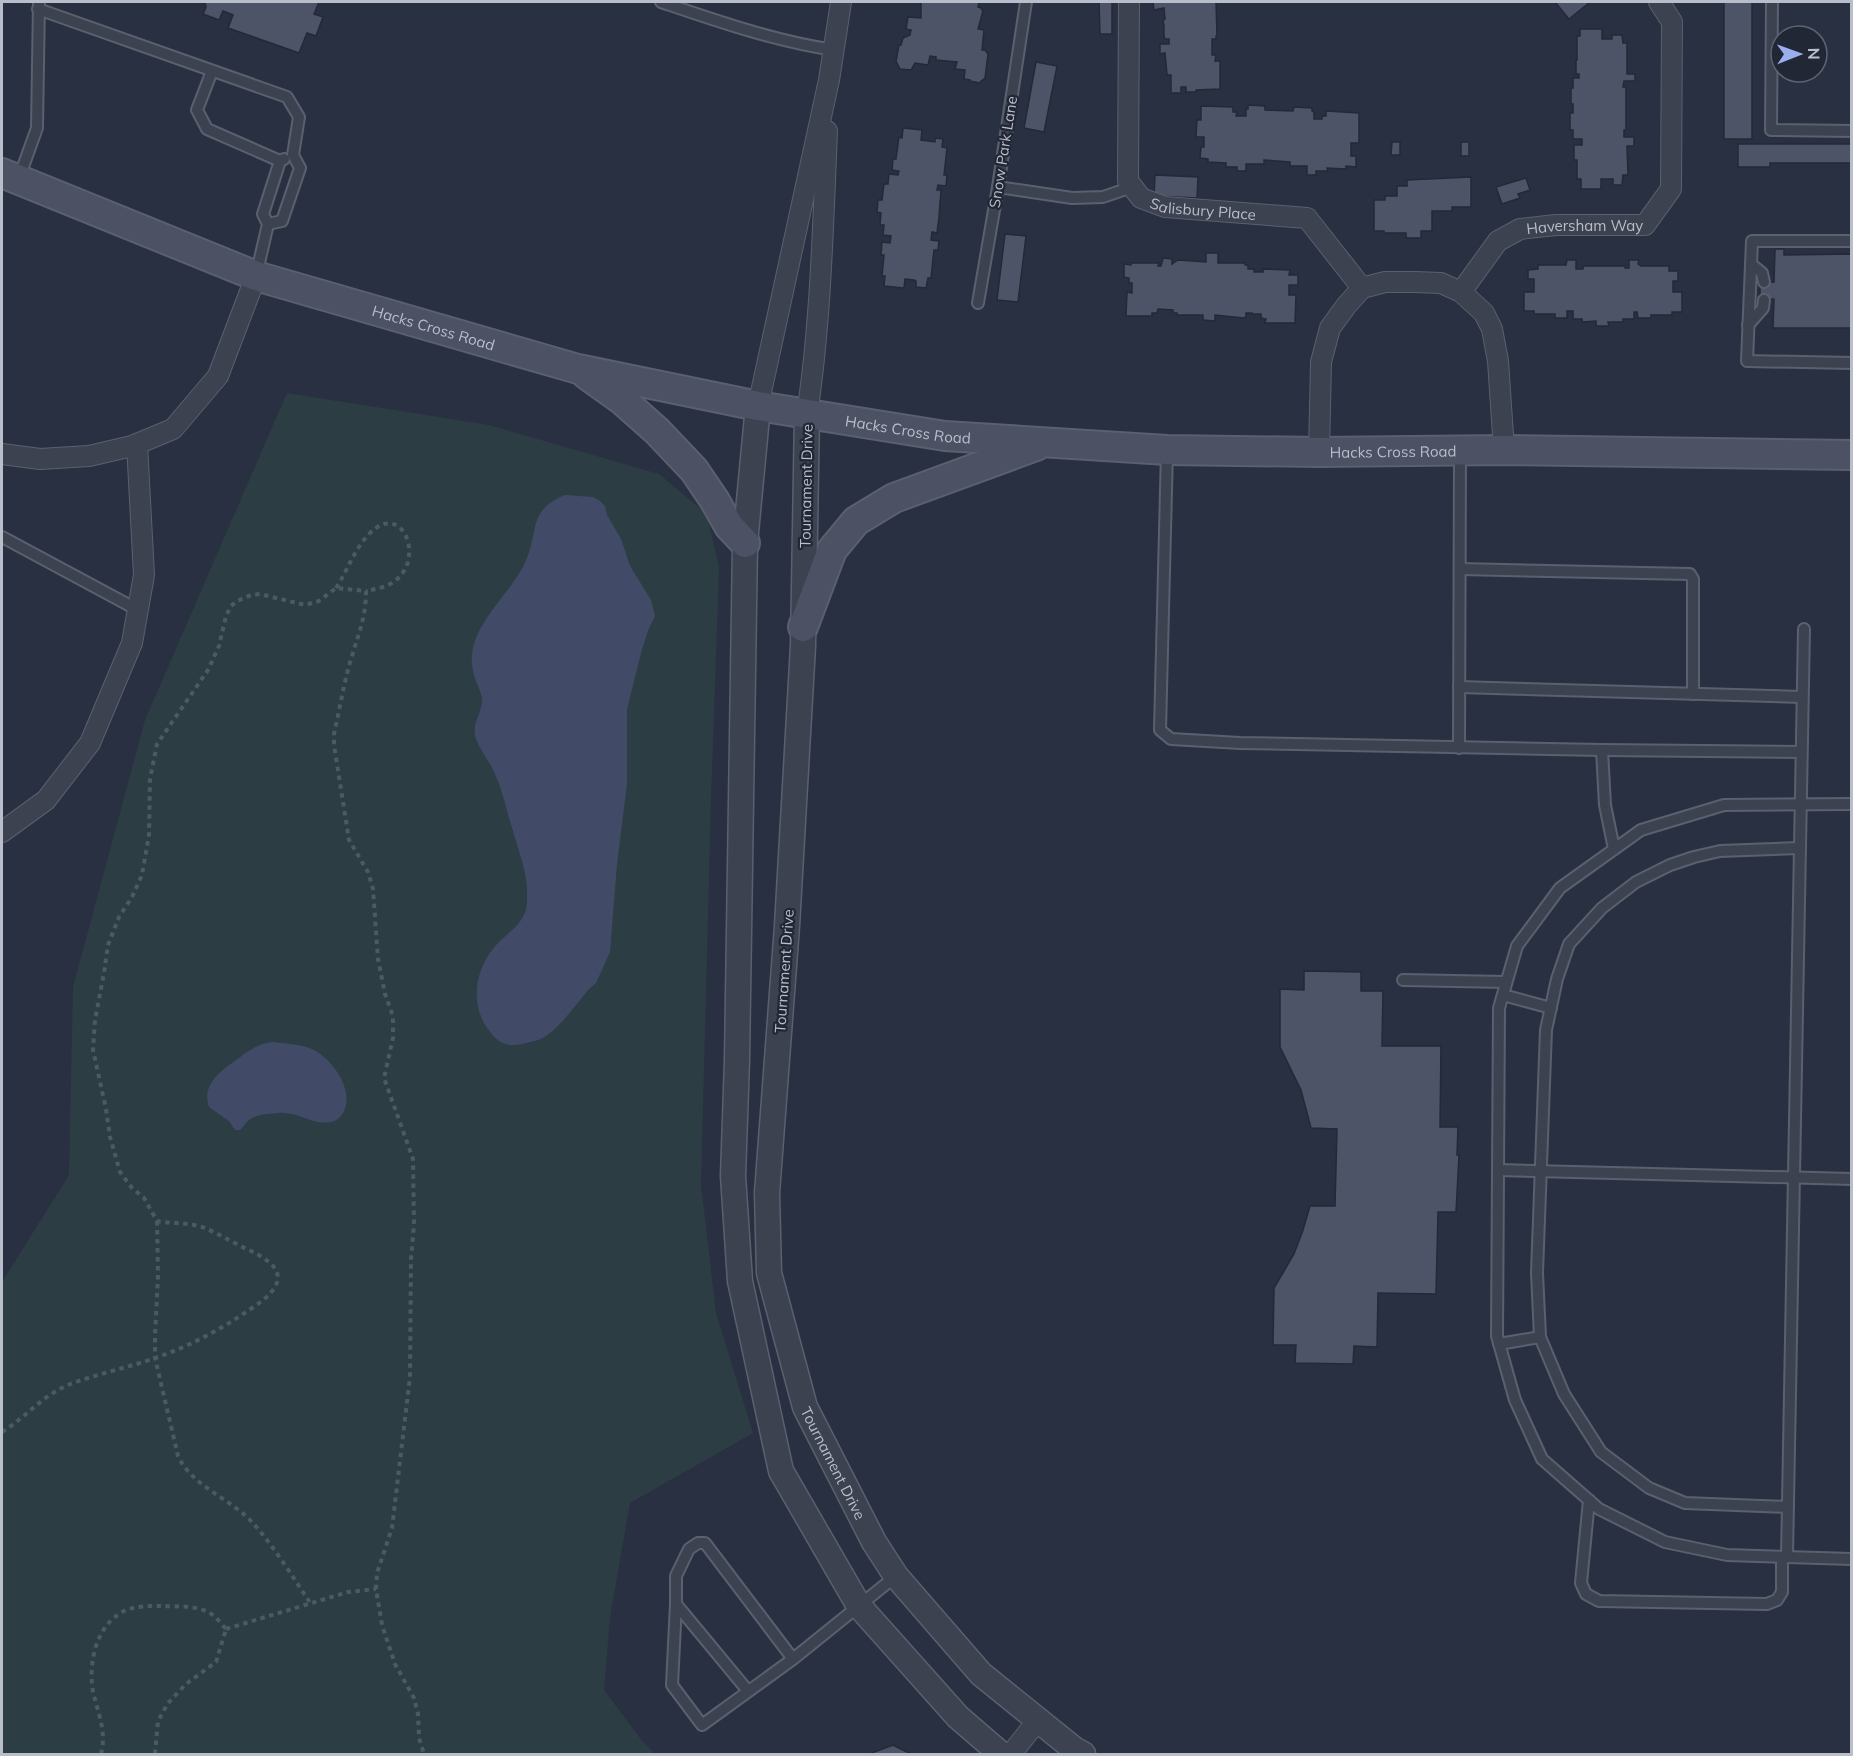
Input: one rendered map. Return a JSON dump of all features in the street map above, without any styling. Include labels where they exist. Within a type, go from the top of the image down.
[{"type":"main road","name":"Hacks Cross Road","points":[[10,176],[256,276],[578,369],[758,406],[945,436],[1167,450],[1319,452],[1503,450],[1851,455]]},
{"type":"main road","points":[[578,369],[622,400],[694,470],[729,526],[745,543]]},
{"type":"main road","points":[[804,627],[832,550],[856,520],[894,498],[1045,443]]},
{"type":"street","name":"Tournament Drive","points":[[841,2],[829,80],[758,406],[745,543],[738,1037],[733,1176],[740,1281],[781,1471],[859,1606],[958,1717],[1001,1755]]},
{"type":"street","name":"Salisbury Place","points":[[1129,2],[1128,180],[1140,198],[1165,207],[1307,218],[1362,288]]},
{"type":"street","name":"Haversham Way","points":[[1461,292],[1498,241],[1520,229],[1556,225],[1645,225],[1671,189],[1672,22],[1659,2]]},
{"type":"street","name":"Tournament Drive","points":[[829,80],[813,378],[807,414],[804,627],[788,914],[767,1193],[769,1273],[805,1407],[874,1542],[896,1576],[981,1674],[1083,1755]]},
{"type":"street","points":[[2,454],[40,459],[88,456],[137,444],[173,429],[218,376],[256,276]]},
{"type":"street","points":[[1319,452],[1321,362],[1330,328],[1362,288],[1384,282],[1441,283],[1461,292],[1484,313],[1492,329],[1498,361],[1503,450]]},
{"type":"street","points":[[2,832],[46,800],[90,742],[132,644],[144,574],[137,444]]},
{"type":"street","points":[[1011,1755],[1038,1720]]},
{"type":"lane","points":[[661,2],[718,22],[802,45],[834,50]]},
{"type":"lane","name":"Snow Park Lane","points":[[978,303],[1026,2]]},
{"type":"lane","points":[[1772,2],[1771,130],[1851,131]]},
{"type":"lane","points":[[10,176],[37,128],[38,5],[212,71],[288,97],[299,117],[293,156],[300,168],[282,221],[268,224]]},
{"type":"lane","points":[[212,71],[197,110],[207,129],[280,161],[293,156]]},
{"type":"lane","points":[[256,276],[268,224],[263,214],[280,161]]},
{"type":"lane","points":[[998,187],[1072,198],[1103,197],[1132,187]]},
{"type":"lane","points":[[1851,242],[1752,241],[1748,361],[1851,363]]},
{"type":"lane","points":[[1751,264],[1762,273],[1764,282]]},
{"type":"lane","points":[[1749,325],[1763,308],[1764,300]]},
{"type":"lane","points":[[1167,450],[1160,730],[1171,739],[1240,743],[1801,752]]},
{"type":"lane","points":[[1459,747],[1460,451]]},
{"type":"lane","points":[[2,537],[138,610]]},
{"type":"lane","points":[[1460,569],[1690,574],[1693,579],[1693,694]]},
{"type":"lane","points":[[1589,1500],[1581,1582],[1586,1594],[1599,1601],[1767,1604],[1777,1600],[1782,1592],[1788,1507],[1804,629]]},
{"type":"lane","points":[[1460,687],[1802,697]]},
{"type":"lane","points":[[1602,750],[1605,805],[1614,849]]},
{"type":"lane","points":[[1851,804],[1724,805],[1641,830],[1560,888],[1517,946],[1499,1008],[1497,1335],[1515,1400],[1542,1459],[1599,1509],[1665,1542],[1727,1555],[1851,1559]]},
{"type":"lane","points":[[1788,1507],[1685,1503],[1649,1488],[1601,1452],[1564,1394],[1540,1337],[1537,1273],[1546,1030],[1557,979],[1569,944],[1602,908],[1636,882],[1670,865],[1720,851],[1800,848]]},
{"type":"lane","points":[[1403,980],[1506,982]]},
{"type":"lane","points":[[1503,995],[1551,1008]]},
{"type":"lane","points":[[1498,1170],[1851,1179]]},
{"type":"lane","points":[[1499,1344],[1540,1337]]},
{"type":"lane","points":[[793,1659],[705,1543],[698,1543],[689,1549],[675,1576],[672,1685],[702,1725],[793,1659],[896,1576]]},
{"type":"lane","points":[[676,1604],[748,1691]]},
{"type":"path","points":[[311,1604],[279,1555],[250,1520],[191,1475],[178,1456],[155,1358],[158,1277],[157,1221],[144,1198],[132,1188],[120,1172],[110,1137],[93,1050],[95,1020],[108,945],[119,917],[142,875],[149,835],[150,779],[157,744],[208,670],[219,646],[226,616],[231,606],[251,595],[260,594],[304,605],[319,601],[336,588],[354,553],[371,532],[386,524],[398,525],[404,530],[410,546],[409,564],[405,572],[390,584],[366,591],[336,588]]},
{"type":"path","points":[[366,591],[362,628],[351,656],[334,734],[334,745],[349,840],[368,872],[373,889],[378,959],[385,994],[393,1016],[394,1029],[384,1078],[413,1159],[414,1224],[411,1258],[410,1377],[392,1528],[378,1573],[376,1589],[382,1625],[395,1664],[414,1698],[418,1714],[419,1738],[424,1755]]},
{"type":"path","points":[[2,1432],[42,1400],[61,1389],[155,1358],[228,1326],[260,1304],[278,1284],[278,1273],[272,1264],[260,1255],[203,1227],[157,1221]]},
{"type":"path","points":[[226,1629],[348,1592],[376,1589]]},
{"type":"path","points":[[101,1755],[104,1735],[93,1691],[93,1662],[94,1652],[102,1633],[113,1619],[124,1611],[142,1607],[196,1608],[213,1615],[226,1629]]},
{"type":"path","points":[[155,1755],[159,1721],[168,1703],[186,1684],[216,1662],[226,1629]]},
{"type":"shaded area","points":[[287,393],[489,425],[659,474],[707,514],[719,568],[701,1184],[716,1313],[753,1433],[630,1503],[610,1617],[604,1690],[643,1742],[655,1754],[2,1754],[2,1282],[69,1175],[73,987],[145,720]]},
{"type":"water","points":[[565,495],[593,497],[605,506],[607,515],[621,539],[630,566],[651,600],[655,616],[642,649],[627,709],[627,784],[617,864],[610,952],[596,983],[557,1027],[535,1041],[509,1045],[493,1036],[482,1020],[477,988],[482,967],[487,958],[524,915],[527,905],[527,888],[523,866],[500,788],[476,738],[475,725],[482,698],[473,671],[473,646],[485,621],[524,565],[539,516],[544,508]]},
{"type":"water","points":[[273,1042],[309,1048],[328,1061],[340,1076],[346,1094],[344,1111],[339,1118],[322,1122],[291,1114],[266,1114],[253,1118],[240,1130],[235,1130],[229,1121],[209,1107],[208,1091],[215,1078],[255,1047]]},
{"type":"building","points":[[200,2],[319,2],[314,14],[323,17],[316,36],[307,33],[299,53],[228,28],[233,15],[223,11],[219,20],[203,14],[205,3]]},
{"type":"building","points":[[921,2],[979,2],[978,7],[983,11],[978,29],[984,30],[982,50],[988,54],[985,78],[979,83],[964,79],[965,70],[955,69],[957,62],[936,60],[936,57],[930,56],[928,65],[915,63],[911,70],[900,69],[896,61],[899,45],[903,38],[910,35],[911,30],[906,29],[908,17],[921,18]]},
{"type":"building","points":[[1099,2],[1112,2],[1112,34],[1100,34]]},
{"type":"building","points":[[1153,2],[1216,2],[1217,36],[1216,39],[1212,39],[1212,55],[1216,55],[1215,61],[1220,61],[1220,89],[1186,92],[1186,87],[1181,87],[1181,93],[1171,93],[1171,75],[1167,75],[1165,53],[1160,54],[1160,44],[1169,44],[1169,39],[1165,39],[1164,36],[1164,8],[1154,10]]},
{"type":"building","points":[[1555,2],[1590,2],[1569,19]]},
{"type":"building","points":[[1724,2],[1752,2],[1752,139],[1724,139]]},
{"type":"building","points":[[1580,29],[1602,29],[1602,39],[1612,39],[1612,35],[1622,35],[1623,43],[1627,43],[1627,74],[1635,74],[1635,81],[1624,81],[1626,130],[1624,130],[1624,137],[1634,137],[1634,146],[1627,146],[1628,175],[1623,175],[1622,185],[1613,185],[1613,179],[1601,179],[1601,189],[1581,189],[1581,179],[1577,179],[1574,145],[1582,145],[1582,139],[1573,139],[1573,130],[1570,130],[1570,113],[1573,113],[1571,88],[1573,88],[1573,78],[1579,78],[1579,74],[1576,74],[1576,60],[1577,36],[1580,36]]},
{"type":"building","points":[[1036,62],[1057,66],[1044,132],[1024,128]]},
{"type":"building","points":[[1248,105],[1265,106],[1265,110],[1293,111],[1294,107],[1312,108],[1314,119],[1322,119],[1322,116],[1326,116],[1326,111],[1359,113],[1359,143],[1351,143],[1351,156],[1356,156],[1356,167],[1327,168],[1328,171],[1316,171],[1316,175],[1307,175],[1307,166],[1290,166],[1290,162],[1264,160],[1264,164],[1246,164],[1246,171],[1237,171],[1237,167],[1226,167],[1226,163],[1208,162],[1208,159],[1200,158],[1201,147],[1204,147],[1204,137],[1196,137],[1197,120],[1201,120],[1201,106],[1233,107],[1233,112],[1237,112],[1236,116],[1246,116]]},
{"type":"building","points":[[903,128],[922,130],[921,140],[935,142],[935,138],[943,139],[942,147],[947,148],[944,175],[947,175],[946,186],[938,185],[937,190],[941,190],[937,233],[932,232],[931,240],[939,241],[938,250],[934,250],[931,278],[928,278],[926,288],[916,287],[916,281],[905,279],[904,288],[884,286],[885,276],[882,276],[884,255],[881,255],[882,242],[890,243],[891,236],[883,235],[884,225],[880,225],[881,213],[877,212],[878,200],[882,200],[884,184],[888,184],[889,174],[898,175],[899,171],[892,170],[893,159],[896,159],[899,137],[902,138]]},
{"type":"building","points":[[1392,142],[1400,142],[1400,155],[1391,155]]},
{"type":"building","points":[[1461,142],[1469,142],[1469,156],[1461,156]]},
{"type":"building","points":[[1738,144],[1852,144],[1852,163],[1770,163],[1770,167],[1738,167]]},
{"type":"building","points":[[1155,175],[1198,177],[1197,198],[1154,196]]},
{"type":"building","points":[[1471,177],[1471,207],[1452,207],[1452,211],[1432,211],[1432,231],[1421,231],[1421,238],[1406,238],[1406,233],[1374,231],[1374,200],[1385,200],[1385,196],[1397,196],[1397,186],[1407,186],[1407,180]]},
{"type":"building","points":[[1526,178],[1530,190],[1518,194],[1520,198],[1502,204],[1496,187]]},
{"type":"building","points":[[1005,234],[1026,236],[1018,302],[997,300]]},
{"type":"building","points":[[1775,249],[1784,249],[1784,255],[1852,254],[1852,328],[1773,328],[1774,299],[1760,300],[1760,282],[1774,282]]},
{"type":"building","points":[[1206,253],[1218,253],[1218,263],[1245,263],[1248,269],[1254,269],[1254,272],[1263,272],[1263,269],[1290,270],[1289,275],[1298,275],[1298,285],[1289,285],[1289,295],[1296,295],[1295,323],[1265,323],[1266,319],[1261,318],[1261,314],[1252,313],[1246,313],[1244,318],[1215,315],[1215,321],[1203,320],[1203,315],[1177,315],[1173,313],[1173,310],[1158,309],[1157,313],[1152,313],[1152,316],[1126,316],[1127,292],[1132,293],[1132,283],[1129,283],[1129,278],[1124,277],[1124,264],[1159,263],[1158,266],[1161,266],[1163,258],[1172,259],[1172,264],[1178,260],[1206,262]]},
{"type":"building","points":[[1567,260],[1576,260],[1576,269],[1583,269],[1583,266],[1625,266],[1629,268],[1629,260],[1639,260],[1638,264],[1641,266],[1669,266],[1669,271],[1678,271],[1678,281],[1673,281],[1673,292],[1682,292],[1682,312],[1638,318],[1637,312],[1634,312],[1634,319],[1608,322],[1609,326],[1596,326],[1596,321],[1582,322],[1582,319],[1573,319],[1573,311],[1567,311],[1567,318],[1555,318],[1555,314],[1534,314],[1534,311],[1524,311],[1524,292],[1534,292],[1534,279],[1528,279],[1528,270],[1538,269],[1538,265],[1566,265]]},
{"type":"building","points":[[1304,971],[1361,972],[1361,991],[1383,991],[1382,1046],[1441,1046],[1440,1127],[1458,1127],[1456,1212],[1438,1212],[1436,1294],[1378,1293],[1377,1347],[1354,1346],[1353,1364],[1295,1363],[1296,1345],[1273,1345],[1274,1288],[1294,1254],[1310,1206],[1335,1206],[1337,1129],[1311,1128],[1301,1090],[1280,1047],[1280,989],[1304,990]]},
{"type":"building","points":[[893,1745],[911,1754],[869,1754]]}]
